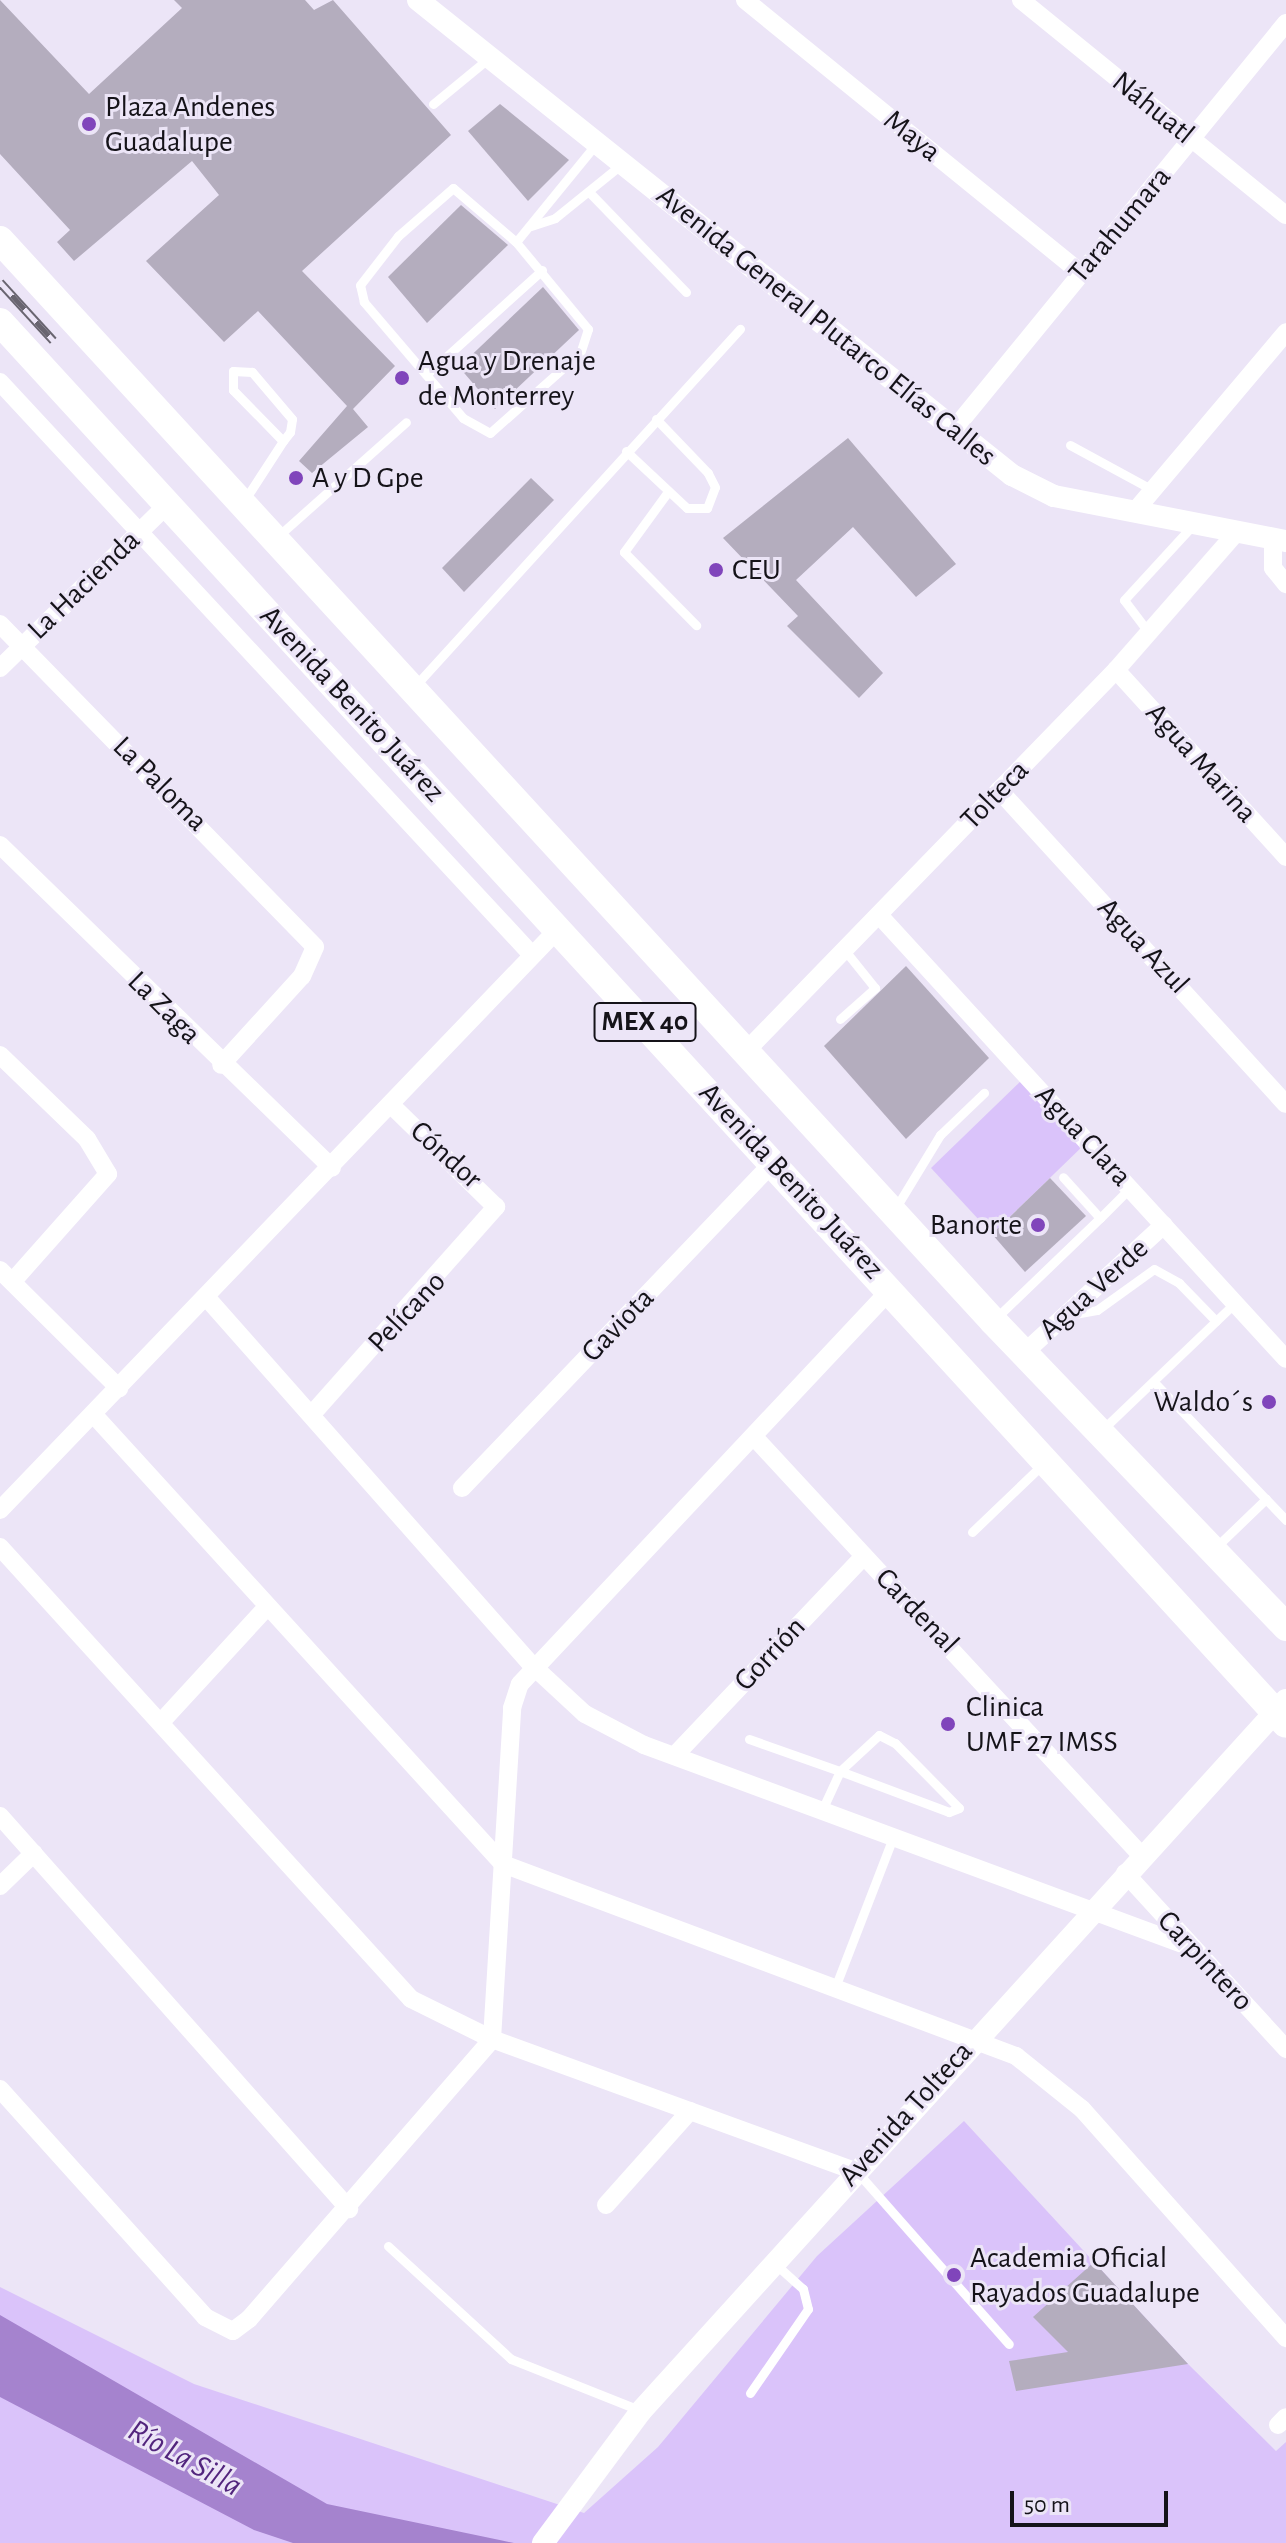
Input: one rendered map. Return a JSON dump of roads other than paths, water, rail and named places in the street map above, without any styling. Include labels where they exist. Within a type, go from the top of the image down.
[{"type":"main road","points":[[0,219],[58,284],[95,343]]},
{"type":"main road","name":"Avenida Benito Juárez","points":[[0,240],[410,691],[747,1050],[1097,1434],[1286,1627]]},
{"type":"main road","points":[[0,255],[95,343]]},
{"type":"main road","name":"Avenida Benito Juárez","points":[[0,322],[891,1289],[1045,1461],[1282,1711]]},
{"type":"main road","points":[[0,347],[76,404]]},
{"type":"street","name":"Avenida General Plutarco Elías Calles","points":[[418,0],[1033,487],[1279,540]]},
{"type":"street","name":"Maya","points":[[745,0],[1080,272]]},
{"type":"street","name":"Náhuatl","points":[[1021,0],[1286,215]]},
{"type":"street","name":"Tarahumara","points":[[955,428],[1286,23]]},
{"type":"street","points":[[1135,511],[1286,332]]},
{"type":"street","points":[[0,382],[532,955]]},
{"type":"street","name":"La Hacienda","points":[[0,668],[168,504]]},
{"type":"street","name":"Tolteca","points":[[747,1050],[1116,670],[1236,533]]},
{"type":"street","points":[[1279,540],[1273,568],[1286,584]]},
{"type":"street","name":"La Paloma","points":[[0,624],[315,947],[302,976],[221,1065]]},
{"type":"street","name":"Agua Marina","points":[[1116,670],[1286,857]]},
{"type":"street","name":"Agua Azul","points":[[999,790],[1286,1104]]},
{"type":"street","name":"La Zaga","points":[[0,845],[221,1065],[332,1168]]},
{"type":"street","name":"Agua Clara","points":[[879,915],[1286,1359]]},
{"type":"street","points":[[0,1510],[392,1106],[559,928]]},
{"type":"street","points":[[0,1055],[87,1139],[108,1174],[6,1276],[119,1388]]},
{"type":"street","name":"Cóndor","points":[[392,1106],[496,1207]]},
{"type":"street","name":"Gaviota","points":[[462,1488],[773,1162]]},
{"type":"street","name":"Pelícano","points":[[313,1413],[496,1207]]},
{"type":"street","name":"Agua Verde","points":[[1023,1354],[1164,1225]]},
{"type":"street","points":[[0,2089],[218,2328],[233,2331],[249,2319],[349,2209],[492,2039],[512,1708],[534,1667],[755,1438],[891,1289]]},
{"type":"street","points":[[207,1298],[313,1413],[534,1667],[613,1732],[678,1752],[1086,1913],[1193,1948]]},
{"type":"street","points":[[94,1415],[265,1609],[503,1864],[836,1985],[1016,2056],[1082,2109],[1286,2338]]},
{"type":"street","name":"Cardenal","points":[[755,1438],[1142,1856]]},
{"type":"street","points":[[0,1547],[163,1720],[401,1990],[428,2011],[492,2039],[855,2171]]},
{"type":"street","name":"Gorrión","points":[[678,1752],[864,1556]]},
{"type":"street","points":[[163,1720],[265,1609]]},
{"type":"street","name":"Avenida Tolteca","points":[[543,2543],[582,2486],[641,2411],[1086,1913],[1282,1711]]},
{"type":"street","points":[[0,1816],[349,2209]]},
{"type":"street","points":[[0,1886],[34,1853]]},
{"type":"street","name":"Carpintero","points":[[1125,1873],[1286,2049]]},
{"type":"street","points":[[606,2205],[690,2111]]},
{"type":"lane","points":[[433,104],[489,58]]},
{"type":"lane","points":[[516,242],[596,144]]},
{"type":"lane","points":[[531,226],[590,193],[622,164]]},
{"type":"lane","points":[[453,188],[516,242],[578,312],[587,341],[507,423],[490,433],[476,430],[364,302],[360,285],[367,270],[453,188]]},
{"type":"lane","points":[[590,193],[686,292]]},
{"type":"lane","points":[[427,374],[542,270]]},
{"type":"lane","points":[[410,691],[740,329]]},
{"type":"lane","points":[[242,504],[283,441],[292,419],[286,405],[252,372],[233,371],[233,390],[283,441]]},
{"type":"lane","points":[[626,451],[667,493],[699,511],[714,500],[715,487],[656,419]]},
{"type":"lane","points":[[273,540],[406,422]]},
{"type":"lane","points":[[1070,445],[1153,490]]},
{"type":"lane","points":[[667,493],[624,552],[696,625]]},
{"type":"lane","points":[[1149,633],[1124,600],[1195,523]]},
{"type":"lane","points":[[840,1019],[875,988],[843,948]]},
{"type":"lane","points":[[894,1212],[940,1135],[984,1093]]},
{"type":"lane","points":[[1063,1177],[1100,1218]]},
{"type":"lane","points":[[993,1321],[1130,1188]]},
{"type":"lane","points":[[1066,1315],[1097,1310],[1154,1269],[1179,1283],[1216,1321]]},
{"type":"lane","points":[[1097,1434],[1235,1303]]},
{"type":"lane","points":[[1154,1382],[1286,1520]]},
{"type":"lane","points":[[972,1532],[1045,1461]]},
{"type":"lane","points":[[1212,1550],[1266,1499]]},
{"type":"lane","points":[[749,1739],[840,1771],[949,1812],[959,1808],[887,1737],[872,1739],[840,1771],[823,1808]]},
{"type":"lane","points":[[836,1985],[894,1835]]},
{"type":"lane","points":[[855,2171],[1009,2344]]},
{"type":"lane","points":[[388,2246],[511,2359],[641,2411]]},
{"type":"lane","points":[[750,2393],[808,2309],[803,2289],[773,2263]]},
{"type":"water","name":"Río La Silla","points":[[0,2315],[327,2504],[514,2543],[293,2543],[254,2530],[0,2397]]},
{"type":"railway","points":[[0,282],[53,340]]},
{"type":"place","name":"Plaza Andenes Guadalupe","points":[[89,124]]},
{"type":"place","name":"Agua y Drenaje de Monterrey","points":[[402,378]]},
{"type":"place","name":"A y D Gpe","points":[[296,478]]},
{"type":"place","name":"CEU","points":[[716,570]]},
{"type":"place","name":"Banorte","points":[[1038,1225]]},
{"type":"place","name":"Waldo´s","points":[[1269,1402]]},
{"type":"place","name":"Clinica UMF 27 IMSS","points":[[948,1724]]},
{"type":"place","name":"Academia Oficial Rayados Guadalupe","points":[[954,2275]]}]
